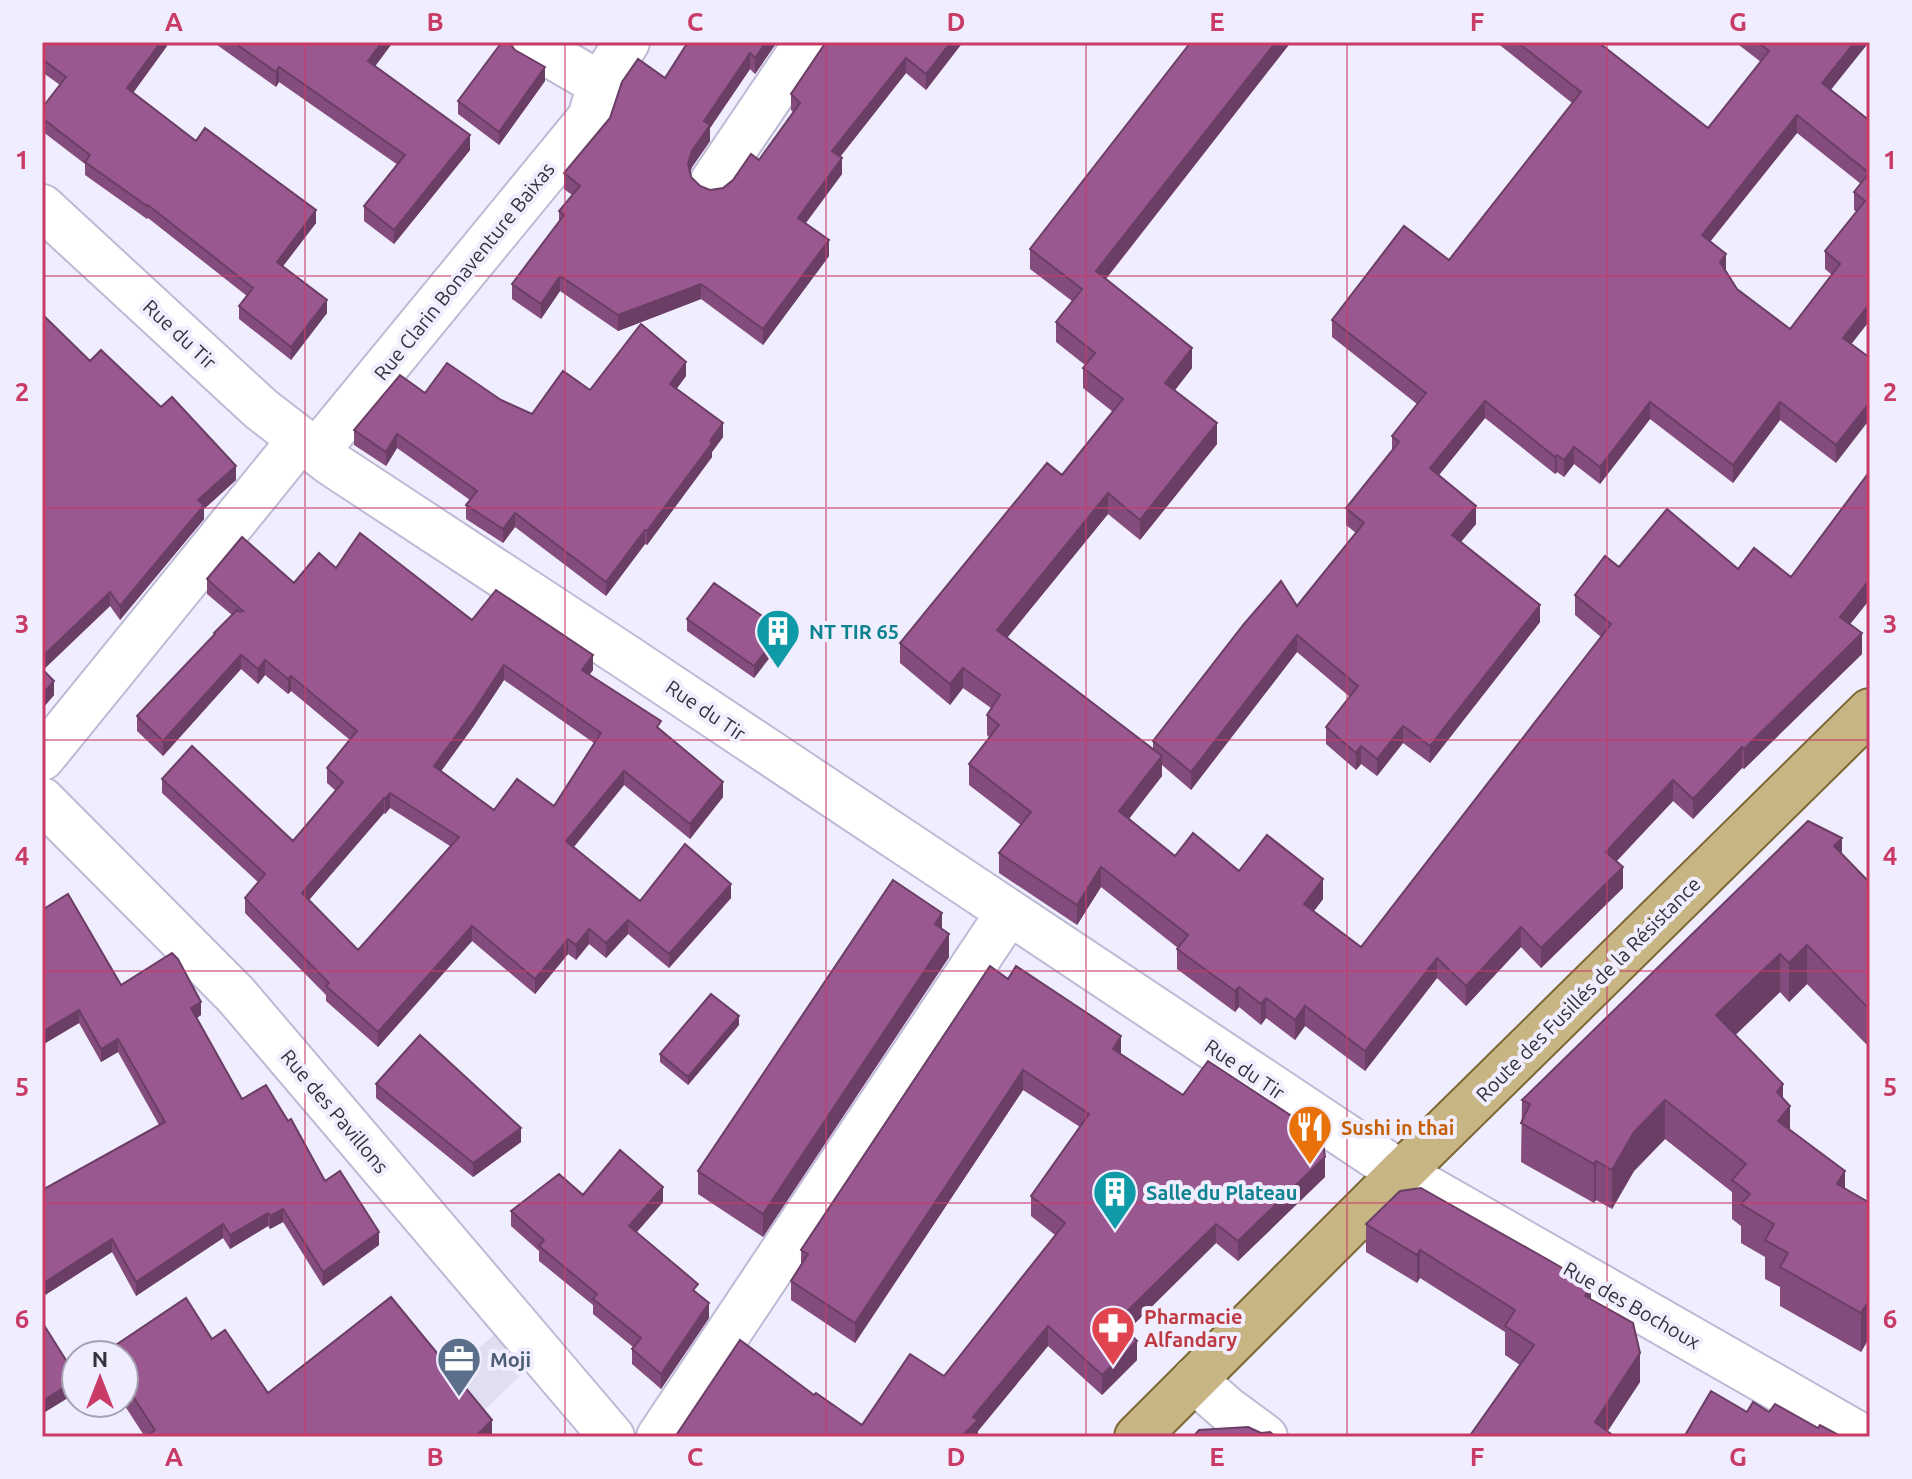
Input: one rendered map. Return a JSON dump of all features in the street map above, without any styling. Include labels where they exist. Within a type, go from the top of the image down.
[{"type":"main road","name":"Route des Fusillés de la Résistance","points":[[1137,1437],[1870,711]]},
{"type":"street","points":[[528,42],[600,84]]},
{"type":"street","name":"Rue Clarin Bonaventure Baixas","points":[[308,446],[453,285],[590,118],[600,84],[627,42]]},
{"type":"street","points":[[713,181],[807,42]]},
{"type":"street","name":"Rue du Tir","points":[[42,207],[261,409],[308,446],[1401,1173]]},
{"type":"street","points":[[42,758],[308,446]]},
{"type":"street","name":"Rue des Pavillons","points":[[42,800],[236,995],[612,1437]]},
{"type":"street","points":[[659,1437],[1009,912]]},
{"type":"street","name":"Rue des Bochoux","points":[[1401,1173],[1863,1437]]},
{"type":"street","points":[[1194,1380],[1265,1437]]},
{"type":"shaded area","name":"Moji","points":[[496,1333],[527,1369],[457,1437],[375,1437]]},
{"type":"building","points":[[42,42],[161,42],[127,88],[196,141],[205,128],[316,210],[277,262],[327,300],[291,347],[239,306],[253,288],[148,205],[85,162],[90,155],[42,118],[42,108],[66,77],[42,59]]},
{"type":"building","points":[[233,42],[382,42],[368,61],[470,135],[394,230],[364,206],[405,155],[279,67],[276,72]]},
{"type":"building","points":[[502,42],[509,42],[515,50],[545,67],[499,132],[458,101]]},
{"type":"building","points":[[688,42],[766,42],[755,58],[750,53],[704,121],[710,125],[692,151],[688,163],[691,177],[710,190],[723,188],[733,180],[751,154],[759,160],[800,103],[791,94],[826,42],[951,42],[926,74],[906,58],[832,151],[842,158],[798,218],[829,240],[763,329],[701,284],[618,315],[560,276],[541,304],[512,284],[564,215],[559,211],[580,186],[564,173],[610,118],[622,82],[638,59],[665,78]]},
{"type":"building","points":[[1191,42],[1276,42],[1096,271],[1192,348],[1165,383],[1217,423],[1140,520],[1108,493],[997,630],[1162,756],[1119,811],[1175,856],[1193,833],[1239,871],[1267,835],[1323,879],[1304,904],[1361,947],[1611,624],[1575,595],[1605,556],[1619,567],[1667,509],[1738,569],[1754,548],[1791,577],[1870,471],[1870,579],[1840,617],[1862,633],[1744,749],[1742,747],[1693,799],[1673,780],[1606,852],[1623,867],[1541,948],[1521,927],[1466,986],[1437,958],[1365,1051],[1305,1006],[1295,1020],[1266,998],[1261,1004],[1239,987],[1235,991],[1177,949],[1188,935],[1101,867],[1077,905],[999,853],[1031,812],[969,764],[999,725],[987,715],[1000,695],[963,668],[950,684],[900,643],[1047,463],[1062,475],[1123,399],[1083,368],[1095,353],[1056,322],[1082,289],[1030,249]]},
{"type":"building","points":[[1517,42],[1598,42],[1708,128],[1769,51],[1757,42],[1855,42],[1822,83],[1870,121],[1870,303],[1843,338],[1870,358],[1870,402],[1836,445],[1780,402],[1733,465],[1650,402],[1600,467],[1574,447],[1564,460],[1557,455],[1555,457],[1485,401],[1430,468],[1476,506],[1452,535],[1540,605],[1430,746],[1403,726],[1377,759],[1361,746],[1356,753],[1326,727],[1358,686],[1297,635],[1191,772],[1153,741],[1281,581],[1297,606],[1364,523],[1346,508],[1399,442],[1392,436],[1426,393],[1332,320],[1404,226],[1449,260],[1581,92]],"holes":[[[1797,115],[1869,173],[1854,192],[1865,201],[1825,251],[1840,264],[1790,329],[1737,289],[1720,262],[1726,254],[1702,235]]]},
{"type":"building","points":[[42,314],[90,361],[101,350],[161,407],[172,397],[236,466],[198,500],[204,505],[120,606],[110,592],[42,657]]},
{"type":"building","points":[[641,324],[686,362],[670,384],[723,423],[710,441],[712,443],[606,582],[515,513],[503,529],[466,505],[477,491],[397,434],[386,452],[354,430],[400,375],[425,393],[447,363],[501,400],[532,414],[563,371],[590,390]]},
{"type":"building","points":[[360,533],[472,620],[496,590],[593,655],[582,670],[661,721],[657,727],[723,782],[690,824],[624,771],[566,841],[640,901],[685,844],[731,884],[669,954],[628,920],[606,943],[589,929],[576,945],[568,939],[535,979],[472,926],[378,1032],[326,986],[329,983],[245,898],[265,874],[162,779],[192,746],[293,841],[343,782],[327,768],[357,731],[291,676],[288,679],[265,660],[258,669],[241,655],[163,741],[137,716],[237,610],[243,611],[207,579],[242,537],[294,583],[319,553],[336,568]],"holes":[[[504,665],[601,733],[554,806],[517,779],[494,810],[434,766]],[[390,793],[459,837],[358,950],[302,893]]]},
{"type":"building","points":[[714,583],[781,629],[754,666],[687,619]]},
{"type":"building","points":[[42,669],[54,681],[42,695]]},
{"type":"building","points":[[1808,821],[1842,838],[1834,846],[1870,883],[1870,1010],[1807,945],[1789,963],[1780,954],[1716,1015],[1783,1084],[1777,1092],[1790,1106],[1778,1121],[1845,1171],[1837,1184],[1870,1203],[1870,1299],[1861,1313],[1780,1267],[1788,1253],[1765,1240],[1774,1224],[1741,1204],[1750,1194],[1732,1180],[1746,1164],[1665,1100],[1634,1132],[1612,1170],[1596,1161],[1594,1164],[1521,1123],[1530,1104],[1522,1100]]},
{"type":"building","points":[[893,880],[942,913],[935,924],[949,934],[763,1214],[698,1171]]},
{"type":"building","points":[[68,894],[121,985],[172,953],[178,959],[201,1002],[191,1008],[242,1099],[266,1085],[288,1121],[291,1119],[325,1181],[340,1171],[379,1232],[323,1272],[283,1209],[270,1216],[268,1213],[230,1235],[223,1224],[136,1282],[112,1239],[42,1284],[42,1190],[165,1122],[118,1039],[101,1049],[79,1010],[42,1032],[42,910]]},
{"type":"building","points":[[990,966],[1008,979],[1016,966],[1084,1011],[1121,1036],[1113,1049],[1183,1095],[1208,1061],[1322,1136],[1325,1157],[1238,1241],[1216,1224],[1117,1321],[1137,1341],[1102,1375],[1048,1326],[973,1417],[978,1420],[961,1437],[675,1437],[740,1340],[814,1395],[816,1393],[862,1425],[910,1354],[944,1376],[1065,1223],[1031,1196],[1089,1114],[1023,1070],[855,1323],[791,1281],[808,1254],[801,1250]]},
{"type":"building","points":[[711,994],[739,1016],[688,1077],[660,1054]]},
{"type":"building","points":[[420,1035],[521,1128],[473,1163],[376,1084]]},
{"type":"building","points":[[620,1150],[663,1187],[629,1226],[698,1284],[693,1290],[709,1303],[661,1374],[632,1349],[641,1338],[593,1299],[597,1294],[539,1246],[544,1240],[511,1211],[559,1174],[583,1195]]},
{"type":"building","points":[[1421,1188],[1591,1286],[1585,1296],[1633,1323],[1640,1353],[1595,1422],[1615,1437],[1469,1437],[1534,1345],[1505,1326],[1515,1310],[1420,1250],[1417,1255],[1366,1224],[1400,1191]]},
{"type":"building","points":[[391,1297],[492,1420],[475,1437],[146,1437],[155,1430],[140,1407],[140,1339],[125,1339],[186,1298],[212,1339],[225,1330],[268,1393]]},
{"type":"building","points":[[42,1322],[60,1351],[60,1390],[42,1401]]},
{"type":"building","points":[[1711,1391],[1747,1412],[1753,1402],[1769,1412],[1775,1404],[1818,1428],[1820,1425],[1842,1437],[1684,1437]]},
{"type":"building","points":[[1248,1427],[1261,1433],[1270,1432],[1276,1437],[1193,1437],[1199,1430]]},
{"type":"place","name":"NT TIR 65","points":[[778,670]]},
{"type":"place","name":"Sushi in thai","points":[[1310,1166]]},
{"type":"place","name":"Salle du Plateau","points":[[1115,1231]]},
{"type":"place","name":"Pharmacie Alfandary","points":[[1113,1367]]},
{"type":"place","name":"Moji","points":[[459,1398]]}]
